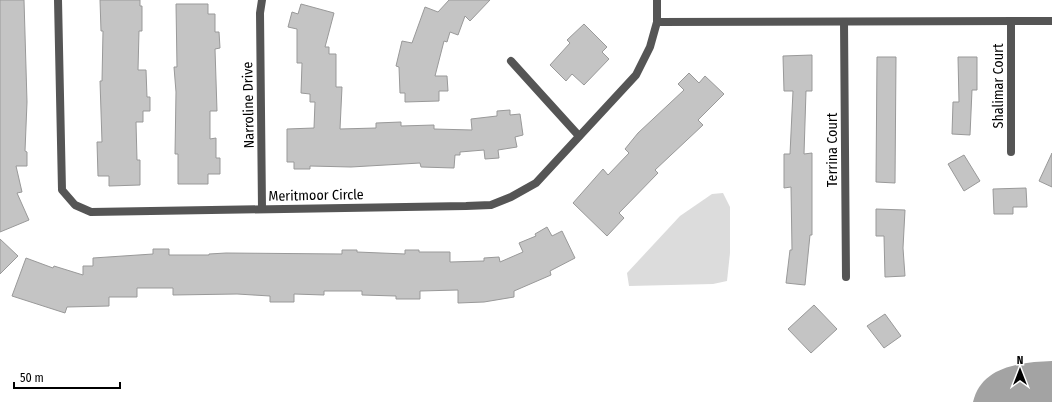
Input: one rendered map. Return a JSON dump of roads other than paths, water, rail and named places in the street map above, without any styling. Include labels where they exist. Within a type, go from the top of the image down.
[{"type":"street","name":"Meritmoor Circle","points":[[58,0],[60,169],[62,190],[75,205],[91,212],[491,205],[511,197],[536,183],[636,75],[650,47],[657,22],[657,0]]},
{"type":"street","name":"Narroline Drive","points":[[262,0],[260,13],[262,209]]},
{"type":"street","name":"Shalimar Court","points":[[1011,21],[1011,152]]},
{"type":"street","points":[[657,22],[1052,21]]},
{"type":"street","name":"Terrina Court","points":[[844,22],[846,277]]},
{"type":"street","points":[[511,61],[578,136]]}]
